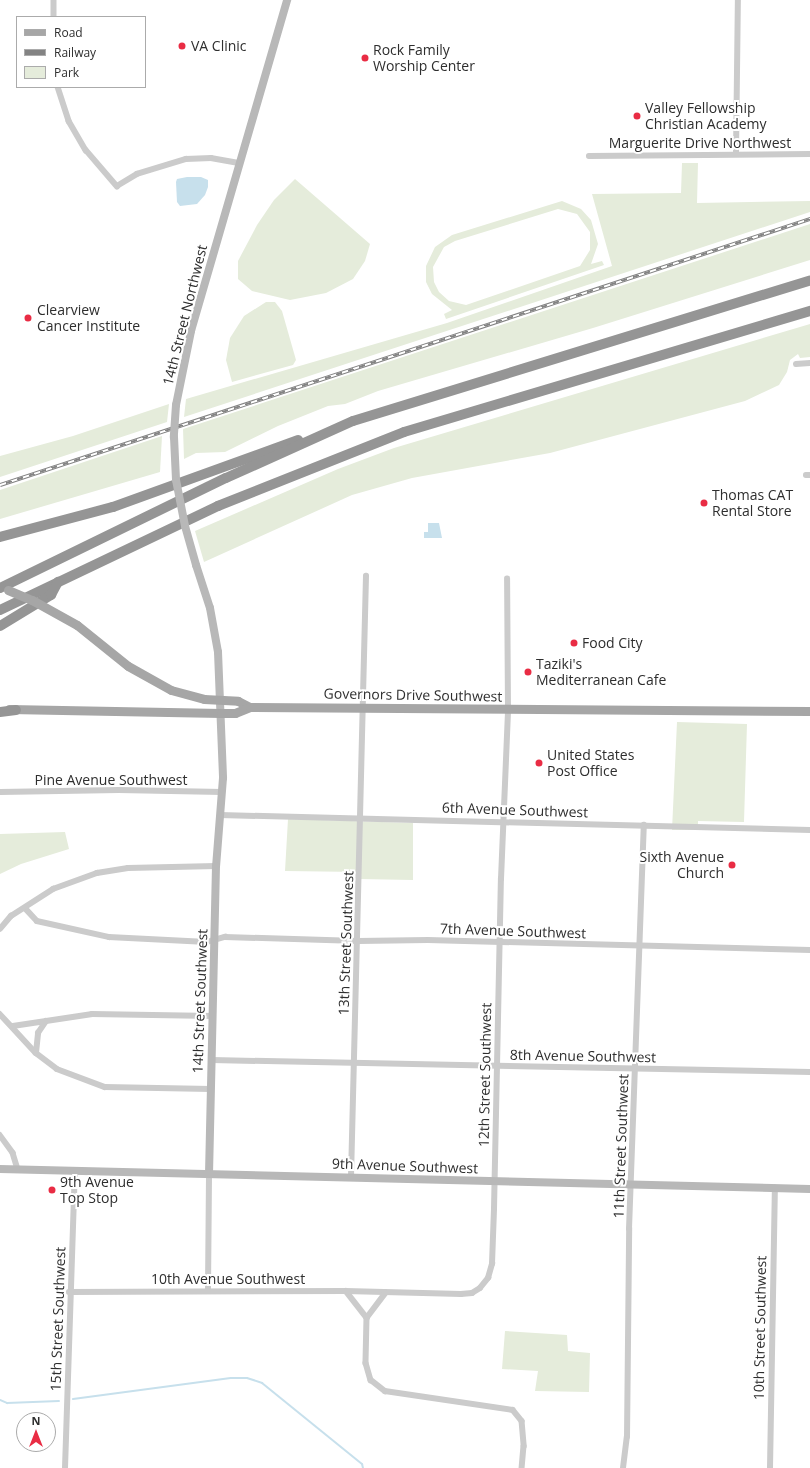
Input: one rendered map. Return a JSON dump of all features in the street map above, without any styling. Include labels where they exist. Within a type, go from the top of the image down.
[{"type":"highway","points":[[0,537],[113,507],[268,450],[353,421],[679,322],[810,280]]},
{"type":"highway","points":[[0,610],[218,506],[404,432],[810,311]]},
{"type":"highway","points":[[2,589],[226,478],[353,421]]},
{"type":"highway","points":[[0,626],[51,595],[58,582]]},
{"type":"highway","points":[[0,710],[16,710]]},
{"type":"main road","points":[[2,589],[32,600],[77,625],[149,680],[171,690],[192,696],[238,702],[250,708]]},
{"type":"main road","name":"Governors Drive Southwest","points":[[16,710],[221,713],[235,713],[250,708],[810,711]]},
{"type":"street","points":[[54,0],[54,16]]},
{"type":"street","name":"14th Street Northwest","points":[[221,713],[216,638],[185,526],[176,480],[174,437],[176,405],[191,331],[287,0]]},
{"type":"street","points":[[736,154],[738,0]]},
{"type":"street","points":[[58,88],[69,121],[86,150],[117,186],[137,174],[186,159],[211,158],[239,163]]},
{"type":"street","name":"Marguerite Drive Northwest","points":[[589,156],[810,154]]},
{"type":"street","points":[[796,364],[810,363]]},
{"type":"street","name":"13th Street Southwest","points":[[351,1178],[366,576]]},
{"type":"street","name":"12th Street Southwest","points":[[386,1293],[472,1293],[480,1288],[488,1278],[492,1264],[502,822],[508,710],[507,579]]},
{"type":"street","name":"14th Street Southwest","points":[[208,1291],[210,1089],[212,1060],[216,866],[222,792],[221,713]]},
{"type":"street","name":"Pine Avenue Southwest","points":[[0,792],[119,790],[222,792]]},
{"type":"street","name":"6th Avenue Southwest","points":[[220,815],[810,830]]},
{"type":"street","name":"11th Street Southwest","points":[[623,1468],[626,1437],[632,1185],[644,825]]},
{"type":"street","points":[[0,929],[11,916],[26,909],[53,888],[97,873],[128,868],[216,866]]},
{"type":"street","name":"7th Avenue Southwest","points":[[26,909],[37,921],[109,937],[207,942],[225,937],[358,941],[428,940],[640,947],[810,950]]},
{"type":"street","points":[[0,1014],[13,1026],[36,1053],[57,1069],[105,1087],[210,1089]]},
{"type":"street","points":[[13,1026],[92,1014],[213,1016]]},
{"type":"street","points":[[36,1053],[38,1033],[46,1021]]},
{"type":"street","name":"8th Avenue Southwest","points":[[212,1060],[354,1062],[497,1067],[636,1068],[810,1072]]},
{"type":"street","points":[[0,1135],[13,1153],[18,1169]]},
{"type":"street","name":"9th Avenue Southwest","points":[[0,1169],[810,1189]]},
{"type":"street","name":"15th Street Southwest","points":[[66,1468],[69,1292],[76,1171]]},
{"type":"street","name":"10th Street Southwest","points":[[770,1468],[775,1188]]},
{"type":"street","points":[[346,1291],[367,1318]]},
{"type":"street","name":"10th Avenue Southwest","points":[[69,1292],[346,1291],[386,1293]]},
{"type":"street","points":[[386,1293],[367,1318],[366,1363],[371,1380],[385,1391],[513,1410],[522,1421],[524,1446],[522,1468]]},
{"type":"green space","points":[[682,163],[698,163],[697,203],[810,201],[810,212],[184,417],[186,399],[447,323],[612,266],[592,194],[681,193]]},
{"type":"green space","points":[[295,179],[370,244],[365,261],[353,279],[326,293],[290,300],[252,291],[238,279],[238,261],[257,225],[274,200]]},
{"type":"green space","points":[[562,201],[581,209],[591,220],[598,244],[591,264],[602,261],[604,265],[446,319],[444,314],[452,310],[432,294],[426,282],[426,266],[435,247],[452,235]],"holes":[[[558,209],[577,214],[590,232],[590,250],[580,266],[466,305],[449,301],[439,292],[434,282],[433,267],[444,247],[455,241]]]},
{"type":"green space","points":[[810,224],[810,260],[593,328],[378,391],[345,404],[328,406],[278,426],[225,452],[196,453],[184,459],[183,429]]},
{"type":"green space","points":[[266,302],[275,302],[282,311],[296,360],[293,365],[232,382],[226,360],[230,338],[244,316]]},
{"type":"green space","points":[[810,324],[810,357],[800,358],[798,354],[790,360],[787,372],[779,385],[745,401],[550,453],[412,478],[352,495],[204,562],[195,531],[338,469],[394,448]]},
{"type":"green space","points":[[169,404],[167,422],[0,477],[0,456],[73,436]]},
{"type":"green space","points":[[162,436],[160,472],[0,519],[0,490]]},
{"type":"green space","points":[[677,722],[747,724],[744,822],[698,821],[698,830],[672,830]]},
{"type":"green space","points":[[288,819],[413,823],[413,880],[359,879],[359,872],[285,871]]},
{"type":"green space","points":[[65,832],[69,849],[21,864],[0,874],[0,834]]},
{"type":"green space","points":[[505,1331],[567,1335],[568,1351],[590,1353],[589,1392],[535,1391],[538,1371],[502,1369]]},
{"type":"water","points":[[201,177],[208,180],[208,187],[205,195],[197,204],[180,206],[177,202],[176,182],[177,179]]},
{"type":"water","points":[[428,523],[439,523],[442,538],[424,538],[424,532],[428,532]]},
{"type":"waterway","points":[[73,1399],[231,1378],[247,1378],[262,1383],[362,1464],[363,1468]]},
{"type":"waterway","points":[[0,1400],[7,1403],[59,1401]]},
{"type":"railway","points":[[0,485],[810,219]]},
{"type":"place","name":"VA Clinic","points":[[182,46]]},
{"type":"place","name":"Rock Family Worship Center","points":[[365,58]]},
{"type":"place","name":"Valley Fellowship Christian Academy","points":[[637,116]]},
{"type":"place","name":"Clearview Cancer Institute","points":[[28,318]]},
{"type":"place","name":"Thomas CAT Rental Store","points":[[704,503]]},
{"type":"place","name":"Food City","points":[[574,643]]},
{"type":"place","name":"Taziki's Mediterranean Cafe","points":[[528,672]]},
{"type":"place","name":"United States Post Office","points":[[539,763]]},
{"type":"place","name":"Sixth Avenue Church","points":[[732,865]]},
{"type":"place","name":"9th Avenue Top Stop","points":[[52,1190]]}]
